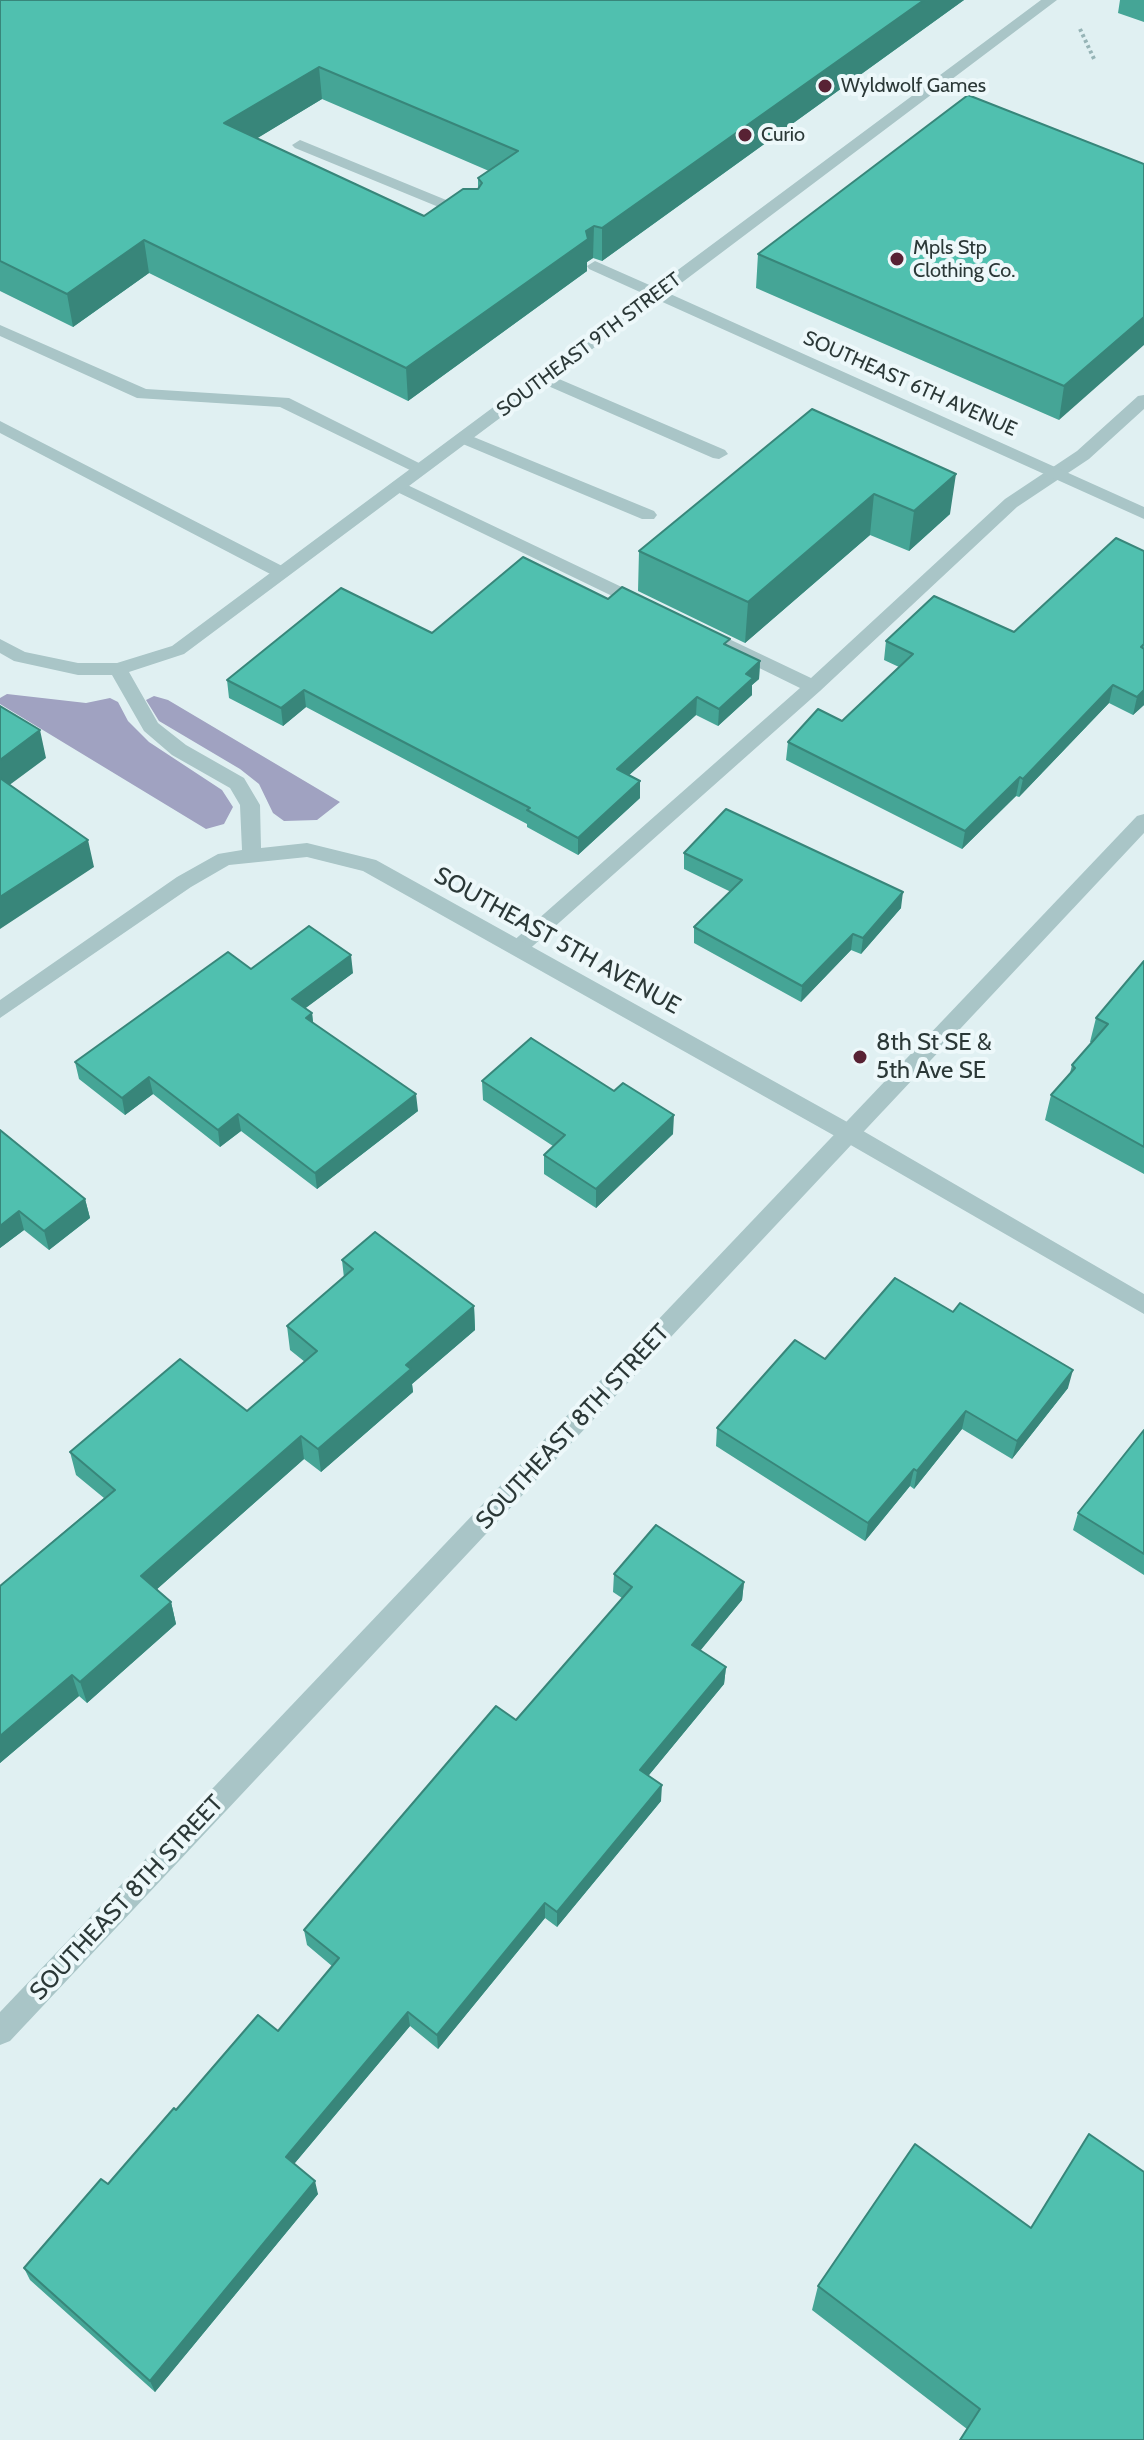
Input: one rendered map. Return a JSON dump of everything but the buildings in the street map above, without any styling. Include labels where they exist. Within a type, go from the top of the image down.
[{"type":"street","name":"SOUTHEAST 9TH STREET","points":[[118,669],[178,650],[1050,0]]},
{"type":"street","points":[[300,145],[472,216]]},
{"type":"street","name":"SOUTHEAST 6TH AVENUE","points":[[595,266],[1144,514]]},
{"type":"street","points":[[0,330],[143,394],[283,402],[422,469]]},
{"type":"street","points":[[545,378],[719,454]]},
{"type":"street","points":[[518,948],[813,687],[1011,503],[1083,455],[1144,400]]},
{"type":"street","points":[[0,426],[282,573]]},
{"type":"street","points":[[464,438],[648,515]]},
{"type":"street","points":[[399,486],[660,612]]},
{"type":"street","points":[[688,626],[813,687]]},
{"type":"street","points":[[0,645],[20,657],[78,669],[118,669],[131,697],[151,727],[179,750],[237,783],[250,805],[252,857],[225,859],[184,882],[0,1010]]},
{"type":"street","name":"SOUTHEAST 8TH STREET","points":[[0,2032],[1144,821]]},
{"type":"street","name":"SOUTHEAST 5TH AVENUE","points":[[252,857],[307,850],[369,865],[850,1134],[1144,1305]]},
{"type":"path","points":[[1080,29],[1095,61]]},
{"type":"shaded area","points":[[7,694],[86,703],[110,698],[118,702],[128,721],[149,742],[222,790],[233,807],[224,824],[206,829],[0,704],[0,698]]},
{"type":"shaded area","points":[[154,696],[168,700],[340,802],[317,820],[284,821],[273,813],[259,784],[240,769],[159,721],[146,700]]},
{"type":"place","name":"Wyldwolf Games","points":[[825,86]]},
{"type":"place","name":"Curio","points":[[745,135]]},
{"type":"place","name":"Mpls Stp Clothing Co.","points":[[897,259]]},
{"type":"place","name":"8th St SE & 5th Ave SE","points":[[860,1057]]}]
